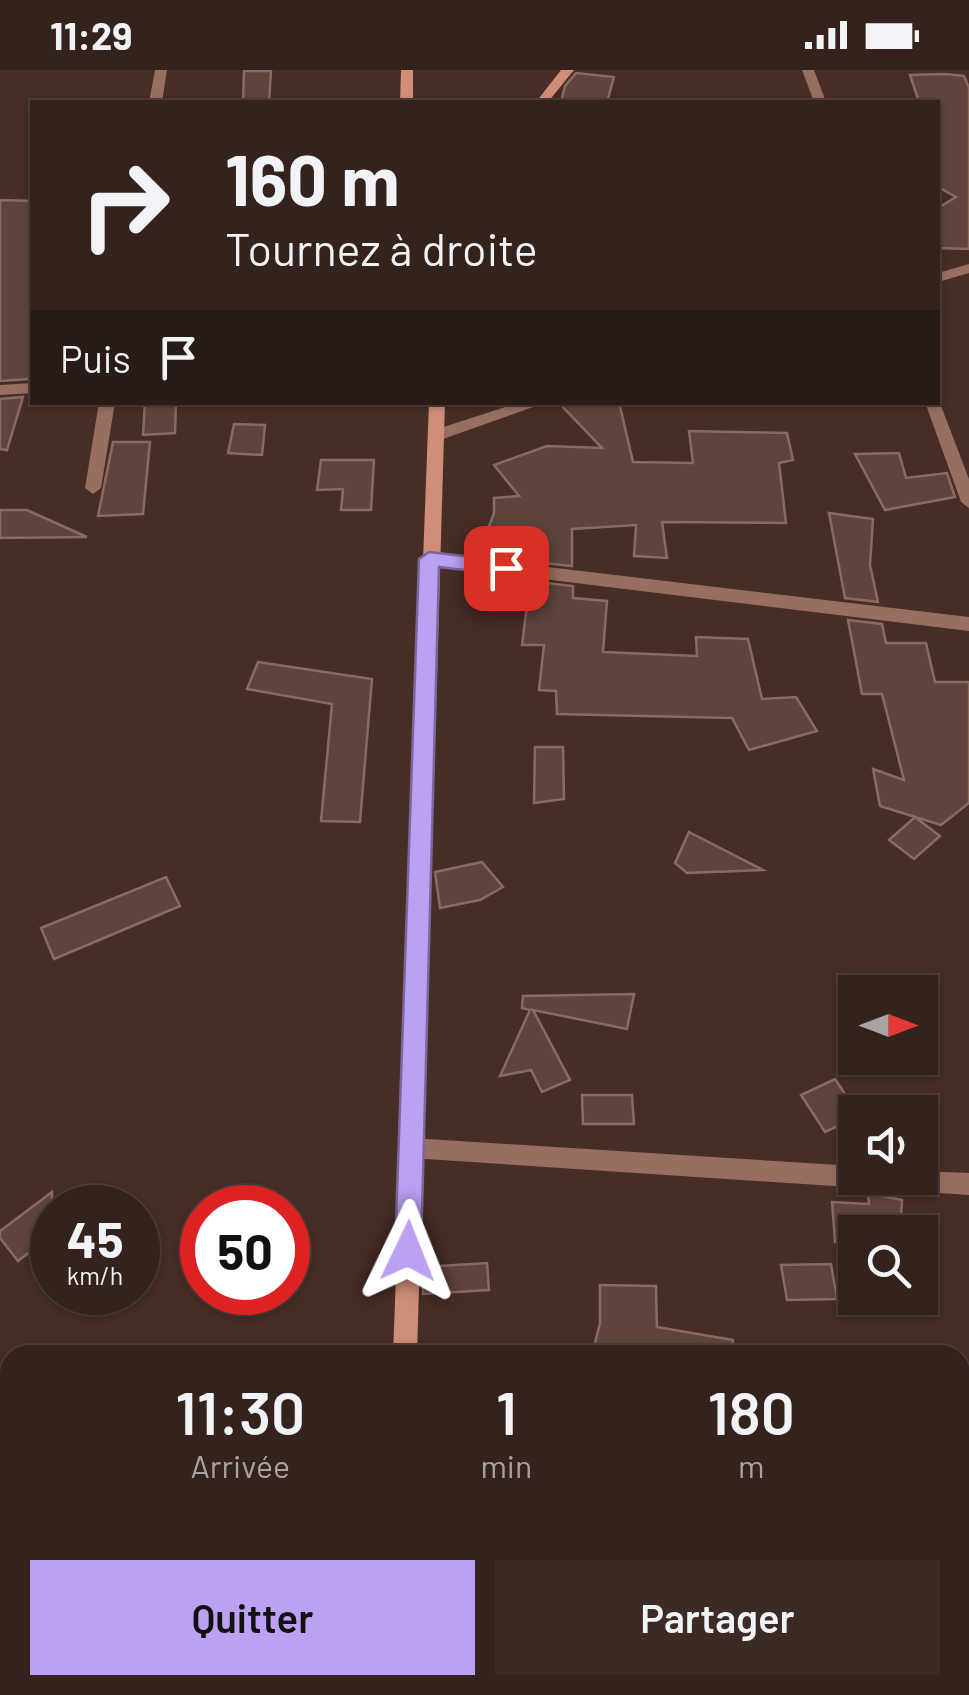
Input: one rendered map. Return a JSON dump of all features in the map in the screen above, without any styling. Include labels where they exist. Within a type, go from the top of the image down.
[{"type":"main road","points":[[406,70],[407,100]]},
{"type":"main road","points":[[544,100],[568,70]]},
{"type":"main road","points":[[405,1345],[437,405]]},
{"type":"street","points":[[156,100],[161,70]]},
{"type":"street","points":[[808,70],[819,100]]},
{"type":"street","points":[[940,277],[969,268]]},
{"type":"street","points":[[0,390],[30,388]]},
{"type":"street","points":[[93,488],[107,405]]},
{"type":"street","points":[[438,434],[530,405]]},
{"type":"street","points":[[934,405],[969,502]]},
{"type":"street","points":[[429,559],[969,624]]},
{"type":"street","points":[[411,1148],[838,1176]]},
{"type":"street","points":[[938,1182],[969,1184]]},
{"type":"building","points":[[244,71],[271,71],[269,100],[243,100]]},
{"type":"building","points":[[576,73],[614,77],[608,100],[562,100],[565,86]]},
{"type":"building","points":[[910,75],[964,76],[969,88],[969,249],[940,248],[940,207],[956,197],[940,188],[940,100],[918,100]]},
{"type":"building","points":[[0,200],[30,201],[30,372],[28,379],[0,381]]},
{"type":"building","points":[[23,397],[7,450],[0,449],[0,399]]},
{"type":"building","points":[[145,405],[176,405],[175,433],[143,435]]},
{"type":"building","points":[[561,405],[620,405],[633,462],[693,463],[689,431],[787,433],[793,460],[779,463],[786,523],[662,522],[667,558],[634,556],[636,525],[572,529],[572,566],[533,562],[535,547],[485,537],[494,513],[494,498],[519,496],[494,465],[547,446],[602,448]]},
{"type":"building","points":[[234,424],[265,425],[262,455],[228,453]]},
{"type":"building","points":[[113,442],[150,442],[143,514],[98,516]]},
{"type":"building","points":[[899,453],[906,478],[947,473],[955,497],[885,510],[855,454]]},
{"type":"building","points":[[321,460],[374,460],[371,510],[341,510],[343,489],[317,490]]},
{"type":"building","points":[[0,510],[27,510],[87,537],[0,538]]},
{"type":"building","points":[[829,513],[873,519],[870,565],[878,602],[845,598]]},
{"type":"building","points":[[530,581],[573,586],[573,598],[607,601],[603,652],[697,656],[696,637],[748,639],[762,699],[796,697],[817,731],[749,750],[732,718],[557,714],[556,691],[539,690],[544,645],[522,645]]},
{"type":"building","points":[[848,620],[882,624],[886,643],[926,643],[935,682],[969,682],[969,803],[941,825],[880,806],[873,769],[904,780],[882,694],[862,694]]},
{"type":"building","points":[[258,662],[372,679],[360,822],[321,821],[332,704],[247,689]]},
{"type":"building","points":[[535,747],[563,747],[564,799],[534,803]]},
{"type":"building","points":[[915,817],[940,836],[914,859],[889,840]]},
{"type":"building","points":[[689,832],[763,870],[687,873],[675,863]]},
{"type":"building","points":[[482,862],[503,887],[480,900],[440,908],[435,872]]},
{"type":"building","points":[[166,877],[180,906],[54,959],[41,928]]},
{"type":"building","points":[[634,994],[627,1029],[533,1010],[570,1080],[542,1092],[531,1070],[500,1076],[530,1010],[522,1008],[523,996]]},
{"type":"building","points":[[835,1079],[846,1095],[838,1095],[838,1126],[825,1132],[801,1095]]},
{"type":"building","points":[[582,1095],[632,1095],[634,1124],[583,1124]]},
{"type":"building","points":[[868,1195],[902,1200],[901,1215],[838,1215],[835,1242],[832,1202],[869,1204]]},
{"type":"building","points":[[30,1208],[30,1252],[18,1261],[0,1238],[0,1231]]},
{"type":"building","points":[[487,1263],[489,1290],[423,1294],[423,1267]]},
{"type":"building","points":[[831,1264],[837,1299],[787,1300],[781,1265]]},
{"type":"building","points":[[600,1285],[656,1286],[657,1327],[733,1340],[733,1345],[594,1345],[600,1323]]},
{"type":"route","points":[[408,1251],[429,559],[506,568]]}]
